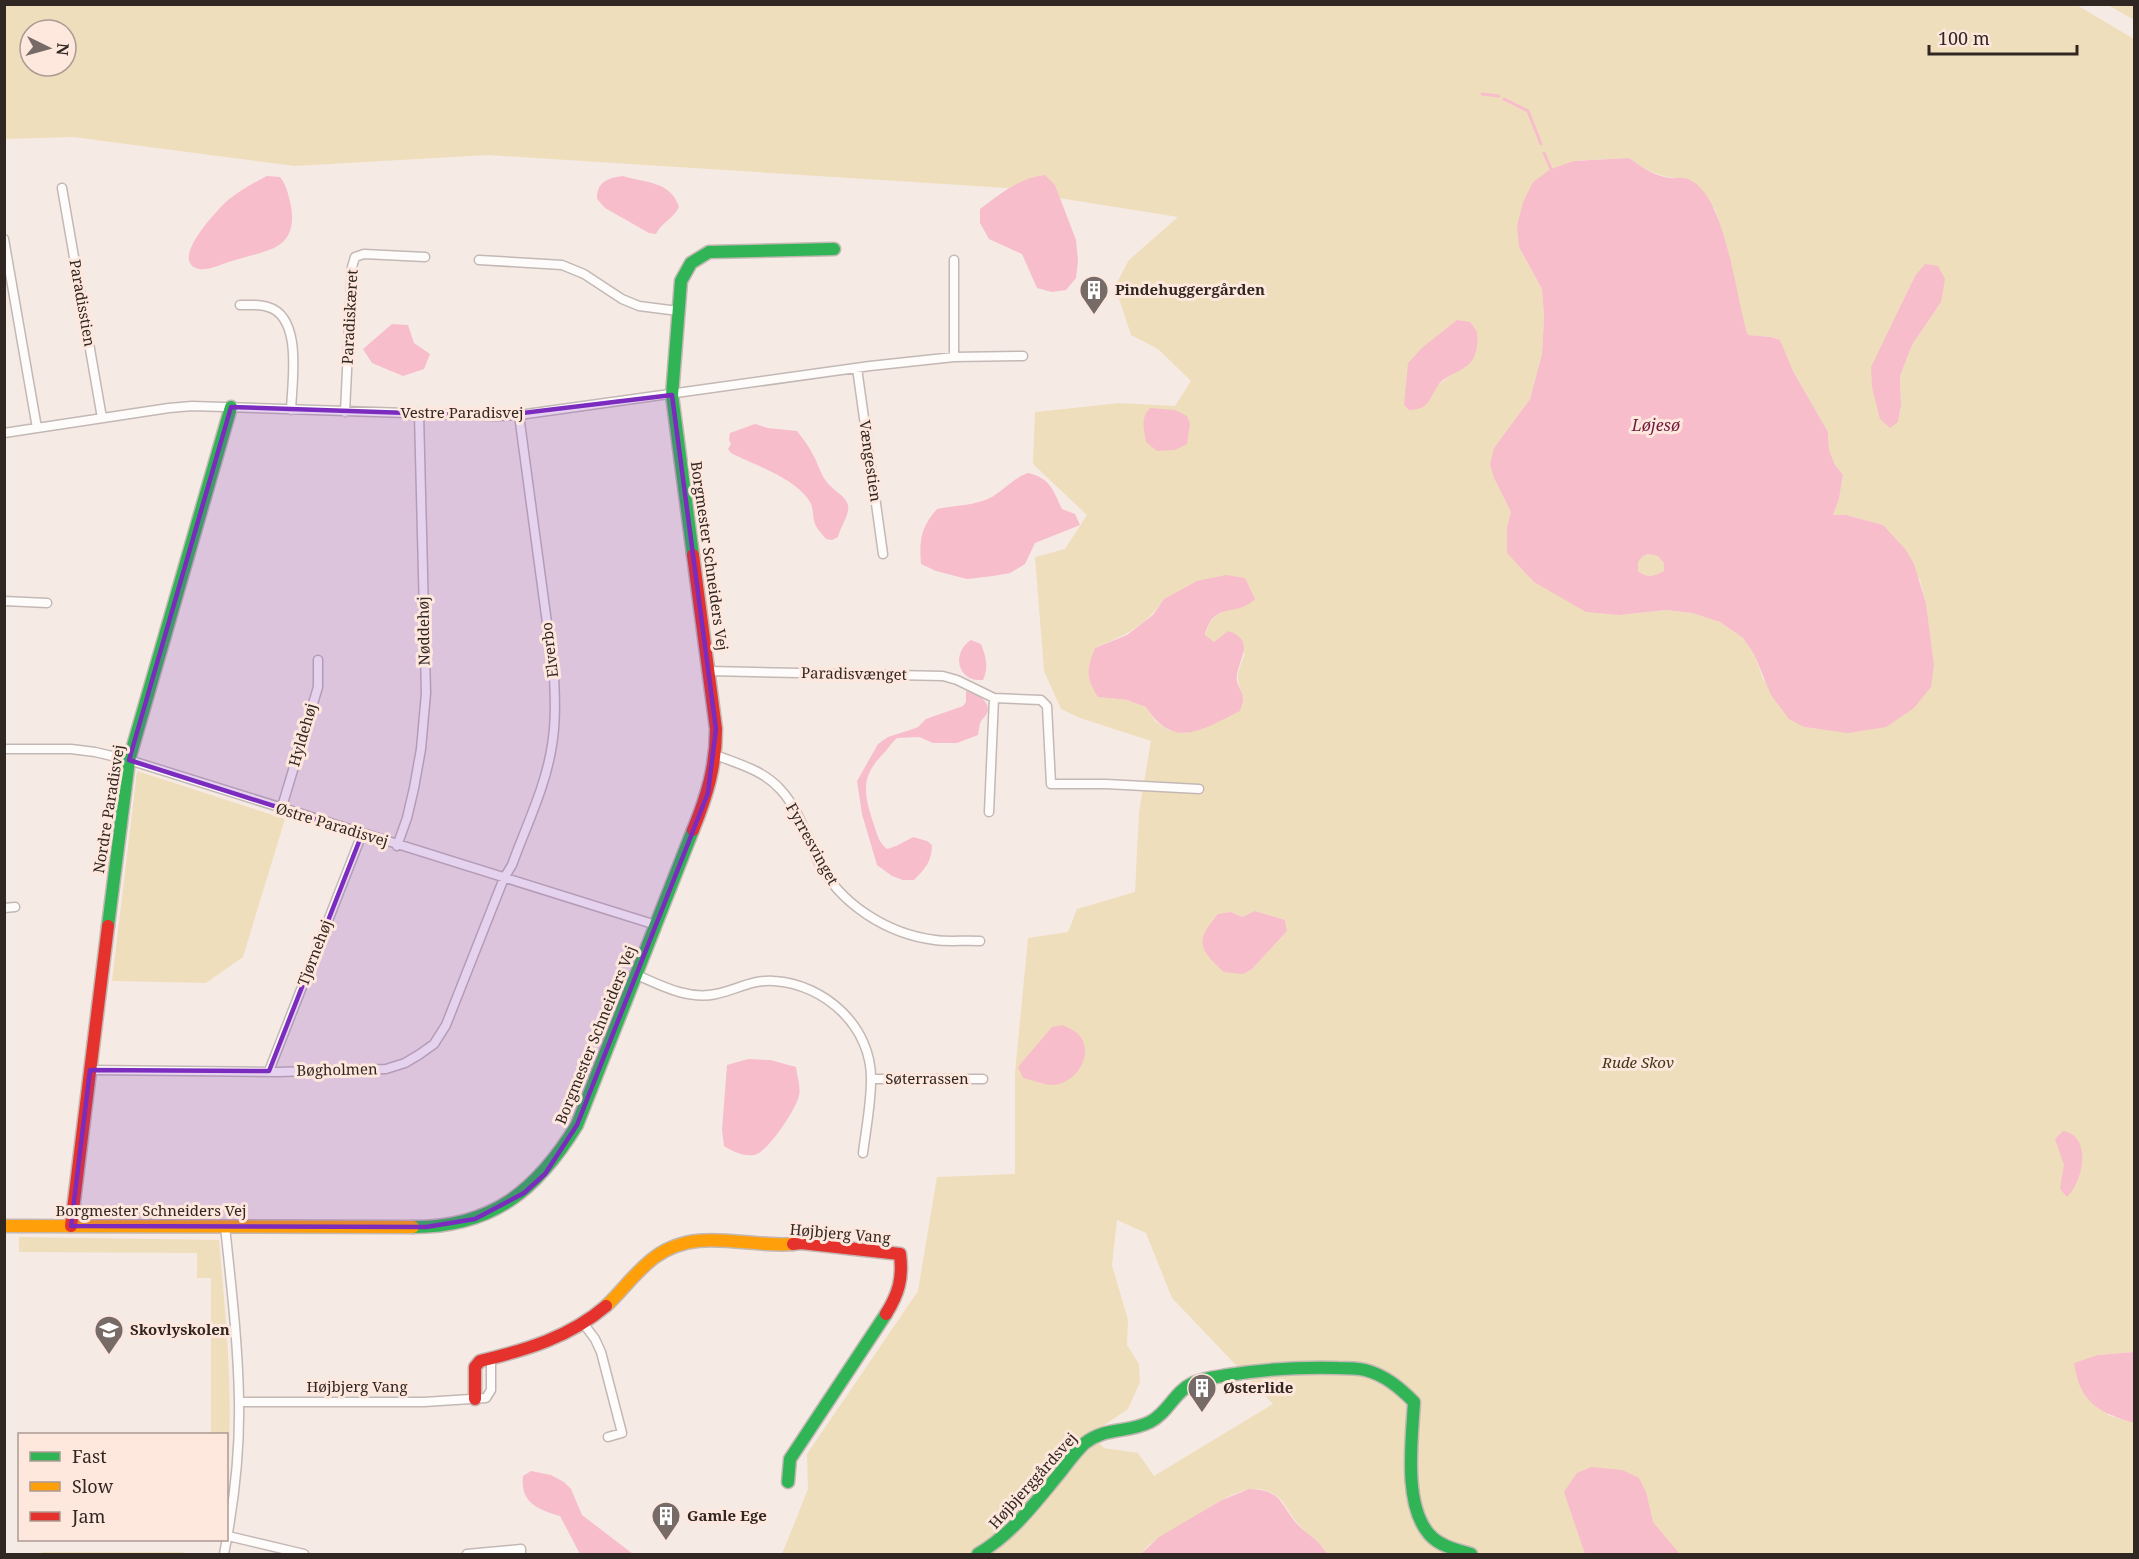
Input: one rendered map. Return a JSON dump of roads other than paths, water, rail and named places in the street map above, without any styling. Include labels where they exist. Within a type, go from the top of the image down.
[{"type":"street","name":"Paradisstien","points":[[62,188],[102,418]]},
{"type":"street","points":[[4,238],[37,428]]},
{"type":"street","name":"Borgmester Schneiders Vej","points":[[4,1226],[426,1227],[475,1219],[500,1208],[531,1187],[545,1174],[562,1152],[577,1125],[708,793],[716,755],[716,729],[710,671],[672,394],[681,281],[686,268],[695,258],[709,252],[834,249]]},
{"type":"street","name":"Paradiskæret","points":[[345,412],[352,267],[355,257],[364,254],[425,257]]},
{"type":"street","points":[[479,260],[562,265],[584,274],[622,299],[639,306],[678,311]]},
{"type":"street","points":[[954,260],[954,357]]},
{"type":"street","points":[[240,305],[269,307],[280,314],[289,327],[293,342],[291,410]]},
{"type":"street","name":"Vestre Paradisvej","points":[[4,433],[192,406],[497,417],[857,368],[954,357],[1023,356]]},
{"type":"street","name":"Vængestien","points":[[857,368],[884,554]]},
{"type":"street","name":"Nordre Paradisvej","points":[[71,1226],[129,760],[231,407]]},
{"type":"street","name":"Nøddehøj","points":[[398,846],[414,788],[421,749],[426,693],[419,414]]},
{"type":"street","name":"Elverbo","points":[[504,878],[512,865],[545,776],[552,747],[555,717],[554,675],[519,415]]},
{"type":"street","points":[[4,601],[47,603]]},
{"type":"street","name":"Hyldehøj","points":[[281,810],[318,687],[318,660]]},
{"type":"street","name":"Paradisvænget","points":[[710,671],[943,676],[957,680],[994,698],[1041,700],[1047,706],[1051,784],[1116,784],[1199,789]]},
{"type":"street","points":[[989,812],[994,698]]},
{"type":"street","name":"Østre Paradisvej","points":[[4,749],[71,749],[129,760],[281,810],[656,925]]},
{"type":"street","name":"Fyrresvinget","points":[[716,755],[757,771],[780,789],[790,803],[820,864],[837,890],[860,910],[886,926],[911,935],[935,940],[980,941]]},
{"type":"street","name":"Tjørnehøj","points":[[269,1071],[362,834]]},
{"type":"street","name":"Bøgholmen","points":[[90,1070],[386,1069],[405,1064],[434,1044],[446,1025],[504,878]]},
{"type":"street","points":[[4,908],[15,907]]},
{"type":"street","name":"Søterrassen","points":[[637,975],[679,993],[696,996],[716,994],[751,983],[773,981],[795,985],[817,993],[837,1006],[852,1022],[862,1038],[871,1079],[863,1153]]},
{"type":"street","name":"Søterrassen","points":[[871,1079],[983,1079]]},
{"type":"street","points":[[225,1226],[237,1346],[239,1401],[238,1445],[228,1536],[304,1554]]},
{"type":"street","name":"Højbjerg Vang","points":[[239,1401],[424,1402],[475,1399],[476,1367],[480,1361],[525,1351],[563,1336],[584,1323],[610,1301],[645,1264],[667,1249],[692,1240],[717,1238],[788,1245],[801,1243],[900,1254],[902,1268],[897,1297],[790,1459],[788,1482]]},
{"type":"street","points":[[584,1323],[601,1352],[622,1434],[608,1437]]},
{"type":"street","name":"Højbjerggårdsvej","points":[[978,1554],[1000,1541],[1016,1526],[1075,1454],[1094,1437],[1108,1430],[1141,1425],[1154,1420],[1174,1396],[1188,1384],[1199,1380],[1277,1367],[1364,1370],[1385,1378],[1401,1389],[1414,1402],[1413,1492],[1415,1509],[1422,1526],[1431,1536],[1450,1547],[1471,1554]]},
{"type":"street","points":[[467,1554],[521,1549],[521,1554]]},
{"type":"water","name":"Løjesø","points":[[1629,158],[1653,173],[1664,177],[1688,179],[1701,189],[1712,205],[1721,226],[1748,335],[1780,340],[1793,371],[1828,432],[1829,450],[1835,465],[1843,475],[1839,499],[1833,515],[1846,515],[1883,525],[1906,550],[1914,564],[1926,603],[1934,665],[1931,687],[1914,708],[1886,727],[1848,733],[1804,727],[1789,719],[1771,695],[1754,654],[1743,638],[1720,622],[1692,613],[1666,610],[1620,615],[1586,612],[1534,582],[1507,553],[1507,527],[1511,512],[1490,465],[1494,448],[1530,399],[1542,354],[1544,317],[1542,289],[1519,247],[1517,226],[1523,202],[1533,182],[1551,169],[1574,161]],"holes":[[[1648,554],[1658,556],[1664,563],[1664,571],[1650,576],[1638,571],[1638,562],[1643,556]]]},
{"type":"water","points":[[1045,175],[1055,185],[1076,240],[1078,261],[1076,278],[1066,290],[1052,292],[1037,288],[1022,254],[989,239],[980,223],[980,209],[1018,183]]},
{"type":"water","points":[[267,176],[280,177],[288,194],[292,221],[290,232],[285,240],[269,250],[212,268],[199,269],[191,264],[189,256],[192,246],[215,213],[233,196]]},
{"type":"water","points":[[623,176],[656,184],[670,192],[675,198],[679,207],[656,234],[649,233],[605,208],[597,199],[597,193],[604,182]]},
{"type":"water","points":[[1925,264],[1938,266],[1945,279],[1941,302],[1912,345],[1900,376],[1901,405],[1898,422],[1890,428],[1880,419],[1872,387],[1871,367],[1915,276]]},
{"type":"water","points":[[1457,320],[1470,322],[1476,330],[1477,346],[1473,359],[1439,384],[1425,405],[1409,410],[1404,405],[1408,363],[1423,347]]},
{"type":"water","points":[[392,324],[408,325],[414,343],[430,354],[424,369],[403,376],[372,363],[363,349]]},
{"type":"water","points":[[1150,408],[1175,410],[1187,416],[1190,424],[1187,444],[1175,450],[1157,451],[1146,442],[1144,420]]},
{"type":"water","points":[[755,424],[768,428],[797,431],[804,440],[826,481],[847,502],[848,513],[838,537],[832,540],[826,539],[818,530],[812,507],[804,493],[785,479],[731,453],[728,449],[731,444],[730,433]]},
{"type":"water","points":[[1028,473],[1046,482],[1062,509],[1075,514],[1080,525],[1035,543],[1025,564],[1010,573],[967,579],[936,571],[921,564],[922,534],[927,522],[937,509],[985,500]]},
{"type":"water","points":[[1226,575],[1245,578],[1255,599],[1248,605],[1214,617],[1205,635],[1214,642],[1228,631],[1241,639],[1244,644],[1237,678],[1243,699],[1240,711],[1201,729],[1178,732],[1167,729],[1146,707],[1127,700],[1098,697],[1089,678],[1090,662],[1095,648],[1127,635],[1153,615],[1164,599],[1197,581]]},
{"type":"water","points":[[971,640],[981,644],[984,653],[986,666],[983,680],[967,676],[960,666],[961,652]]},
{"type":"water","points":[[966,691],[978,696],[987,705],[987,713],[980,723],[978,735],[957,743],[933,743],[919,737],[897,738],[877,761],[867,778],[868,804],[877,835],[884,847],[887,849],[896,846],[913,837],[932,845],[931,856],[927,864],[914,880],[903,880],[892,876],[877,865],[862,814],[857,781],[878,744],[888,737],[918,727],[926,719],[963,706],[966,702]]},
{"type":"water","points":[[1255,911],[1285,920],[1287,931],[1252,969],[1243,974],[1224,972],[1205,950],[1203,938],[1206,931],[1218,914],[1231,912],[1242,917]]},
{"type":"water","points":[[1063,1025],[1078,1034],[1084,1043],[1084,1060],[1080,1068],[1060,1084],[1051,1085],[1023,1078],[1018,1067],[1052,1027]]},
{"type":"water","points":[[748,1059],[770,1060],[796,1067],[800,1089],[789,1117],[764,1149],[755,1155],[746,1155],[724,1146],[722,1130],[727,1065]]},
{"type":"water","points":[[2063,1131],[2079,1141],[2082,1150],[2081,1171],[2073,1190],[2067,1197],[2060,1189],[2064,1165],[2055,1139]]},
{"type":"water","points":[[2134,1352],[2134,1423],[2110,1415],[2086,1397],[2077,1377],[2074,1363],[2098,1355]]},
{"type":"water","points":[[1591,1467],[1622,1470],[1639,1478],[1646,1492],[1653,1522],[1680,1554],[1585,1554],[1564,1492],[1577,1473]]},
{"type":"water","points":[[531,1471],[551,1475],[564,1482],[571,1489],[582,1515],[633,1554],[580,1554],[560,1516],[532,1504],[524,1493],[523,1476]]},
{"type":"water","points":[[1249,1489],[1269,1492],[1280,1500],[1293,1519],[1318,1542],[1327,1554],[1141,1554],[1159,1537],[1222,1500]]},
{"type":"waterway","points":[[1482,94],[1499,96]]},
{"type":"waterway","points":[[1504,99],[1528,111],[1541,144]]},
{"type":"waterway","points":[[1544,153],[1551,169]]},
{"type":"place","name":"Pindehuggergården","points":[[1094,316]]},
{"type":"place","name":"Skovlyskolen","points":[[109,1356]]},
{"type":"place","name":"Østerlide","points":[[1202,1414]]},
{"type":"place","name":"Gamle Ege","points":[[666,1542]]},
{"type":"park label","name":"Rude Skov","points":[[1638,1063]]}]
